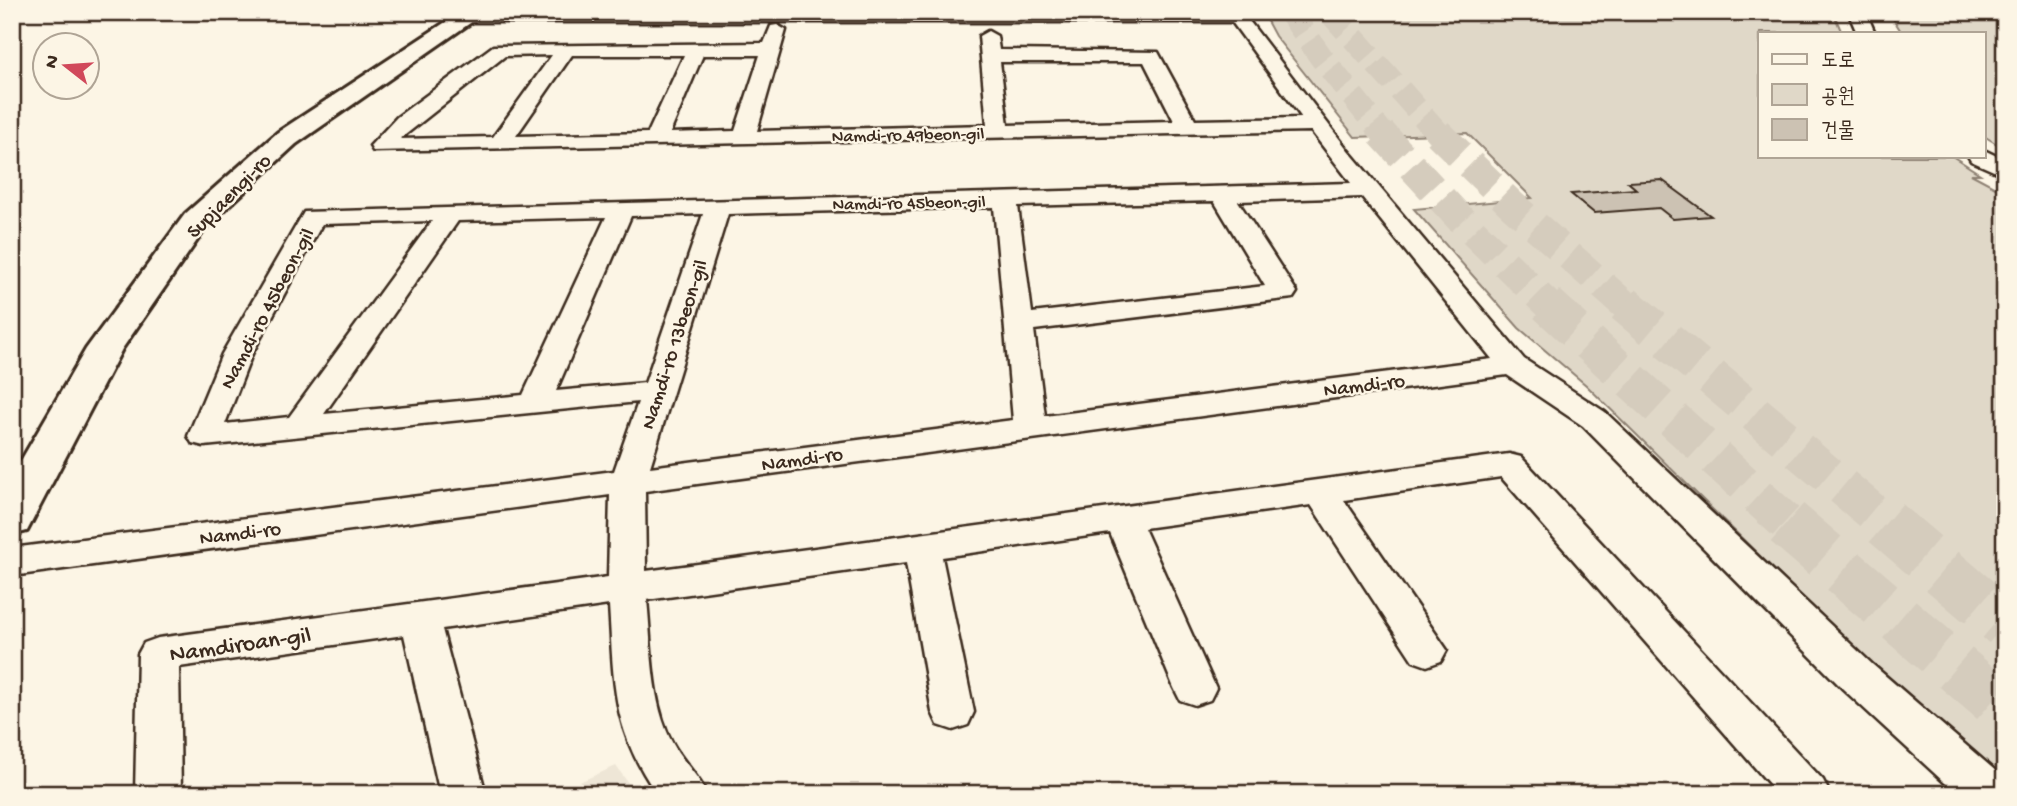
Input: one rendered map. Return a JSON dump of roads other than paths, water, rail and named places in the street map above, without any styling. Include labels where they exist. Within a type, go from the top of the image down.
[{"type":"street","points":[[1857,12],[1866,32]]},
{"type":"street","points":[[472,15],[986,18],[1239,15],[1317,124],[1513,365],[1594,419],[1858,677],[1989,794]]},
{"type":"street","name":"Supjaengi-ro","points":[[12,520],[20,499],[104,349],[196,220],[287,138],[472,15]]},
{"type":"street","points":[[744,138],[782,15]]},
{"type":"street","points":[[986,18],[999,132]]},
{"type":"street","points":[[499,143],[566,50],[771,49]]},
{"type":"street","name":"Namdi-ro 49beon-gil","points":[[566,50],[500,50],[405,122],[381,146],[1317,124]]},
{"type":"street","points":[[656,140],[696,50]]},
{"type":"street","points":[[990,56],[1152,56],[1188,127]]},
{"type":"street","points":[[1983,158],[2005,169]]},
{"type":"street","name":"Namdi-ro 45beon-gil","points":[[658,391],[204,436],[237,354],[313,217],[1369,190]]},
{"type":"street","points":[[1018,323],[1283,292],[1223,194]]},
{"type":"street","points":[[1005,200],[1030,428]]},
{"type":"street","name":"Namdi-ro 13beon-gil","points":[[684,794],[655,755],[637,706],[627,588],[628,481],[718,207]]},
{"type":"street","points":[[535,403],[622,209]]},
{"type":"street","points":[[299,426],[450,214]]},
{"type":"street","name":"Namdi-ro","points":[[12,562],[1513,365]]},
{"type":"street","name":"Namdiroan-gil","points":[[158,794],[158,654],[1509,465],[1807,794]]},
{"type":"street","points":[[1321,491],[1427,650]]},
{"type":"street","points":[[1122,519],[1195,688]]},
{"type":"street","points":[[922,547],[953,712]]},
{"type":"street","points":[[419,617],[463,794]]},
{"type":"tunnel","points":[[1290,12],[1321,57],[1383,134]]},
{"type":"tunnel","points":[[1330,12],[1439,134]]},
{"type":"tunnel","points":[[1381,133],[1465,224],[1549,306]]},
{"type":"tunnel","points":[[1439,134],[1512,205],[1626,306]]},
{"type":"tunnel","points":[[1547,304],[1789,525]]},
{"type":"tunnel","points":[[1624,304],[1888,525]]},
{"type":"tunnel","points":[[1787,523],[2005,710]]},
{"type":"tunnel","points":[[1886,523],[2005,624]]}]
